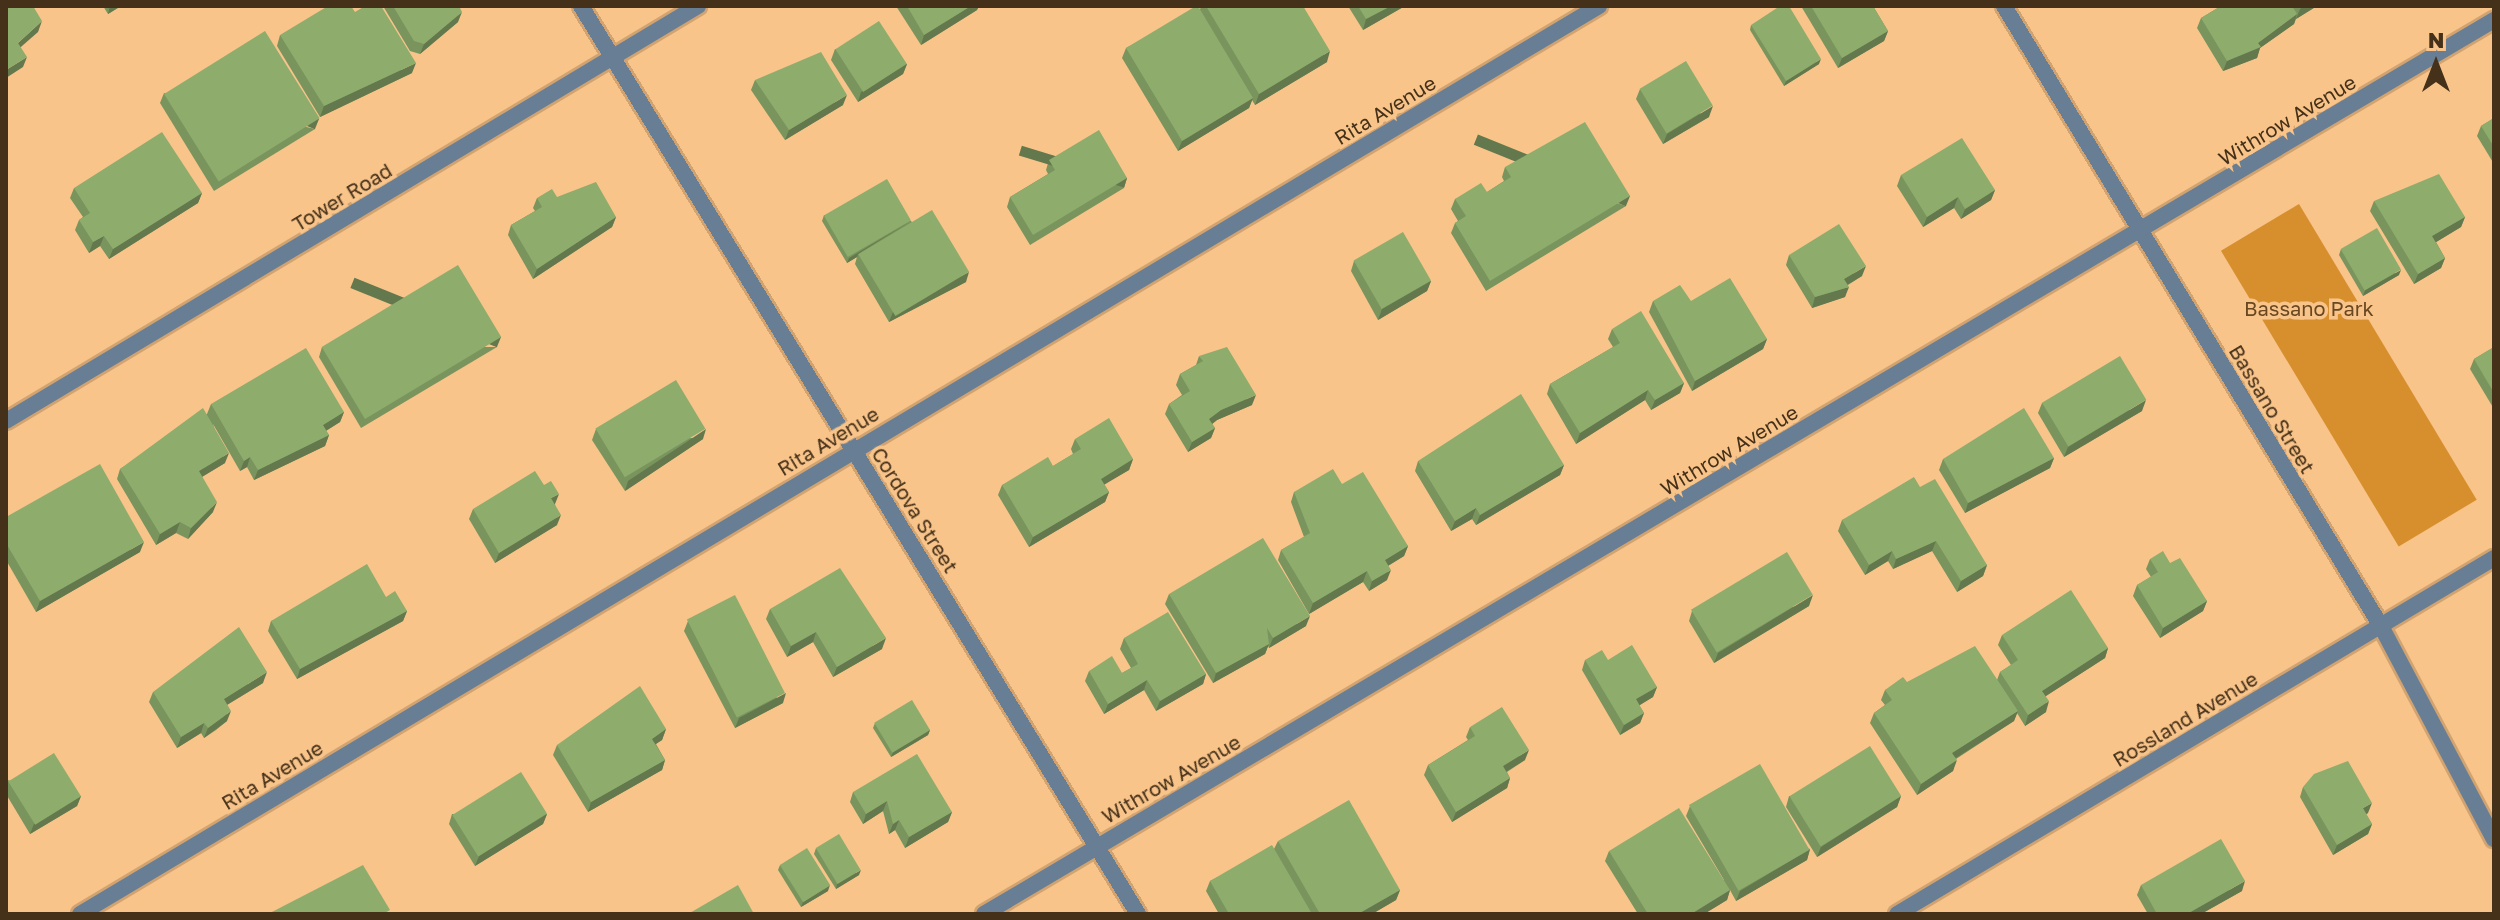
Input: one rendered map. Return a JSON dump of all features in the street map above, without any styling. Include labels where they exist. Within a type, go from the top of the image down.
[{"type":"street","name":"Cordova Street","points":[[581,6],[1138,914]]},
{"type":"street","name":"Tower Road","points":[[6,421],[698,6]]},
{"type":"street","name":"Rita Avenue","points":[[80,914],[853,448],[1599,6]]},
{"type":"street","name":"Bassano Street","points":[[2004,6],[2381,626],[2494,839]]},
{"type":"street","name":"Withrow Avenue","points":[[984,914],[2494,20]]},
{"type":"street","name":"Rossland Avenue","points":[[1897,914],[2494,558]]},
{"type":"green space","name":"Bassano Park","points":[[2299,204],[2477,500],[2399,547],[2221,251]]},
{"type":"building","points":[[6,6],[33,6],[42,21],[18,43],[27,57],[6,70]]},
{"type":"building","points":[[328,6],[351,6],[355,12],[365,6],[381,6],[416,63],[324,106],[280,35]]},
{"type":"building","points":[[393,6],[459,6],[462,12],[424,44],[414,41]]},
{"type":"building","points":[[907,6],[971,6],[924,35]]},
{"type":"building","points":[[1196,6],[1253,98],[1182,141],[1126,48]]},
{"type":"building","points":[[1206,6],[1303,6],[1330,51],[1259,94]]},
{"type":"building","points":[[1358,6],[1391,6],[1366,19]]},
{"type":"building","points":[[1780,6],[1789,6],[1821,59],[1786,81],[1751,25]]},
{"type":"building","points":[[1811,6],[1873,6],[1888,31],[1842,58]]},
{"type":"building","points":[[2221,6],[2292,6],[2297,14],[2258,43],[2261,47],[2227,61],[2201,18]]},
{"type":"building","points":[[879,21],[907,64],[863,92],[835,49]]},
{"type":"building","points":[[265,31],[320,118],[219,181],[164,94]]},
{"type":"building","points":[[821,52],[847,95],[789,130],[755,80]]},
{"type":"building","points":[[1686,61],[1713,106],[1666,133],[1640,89]]},
{"type":"building","points":[[2494,118],[2494,147],[2481,126]]},
{"type":"building","points":[[1585,122],[1630,196],[1490,281],[1455,223],[1466,216],[1455,199],[1481,183],[1487,192],[1511,177],[1505,167]]},
{"type":"building","points":[[1099,130],[1127,178],[1033,235],[1010,197],[1055,170],[1049,160]]},
{"type":"building","points":[[162,132],[202,193],[113,249],[104,236],[93,242],[79,220],[90,213],[74,188]]},
{"type":"building","points":[[1962,138],[1995,190],[1965,209],[1958,197],[1927,217],[1901,175]]},
{"type":"building","points":[[2439,174],[2465,217],[2432,236],[2445,258],[2418,274],[2374,201]]},
{"type":"building","points":[[887,179],[911,221],[848,257],[824,216]]},
{"type":"building","points":[[596,182],[616,217],[537,269],[511,225],[542,207],[537,198],[552,189],[557,197]]},
{"type":"building","points":[[932,210],[969,272],[895,316],[858,254]]},
{"type":"building","points":[[1839,224],[1866,266],[1844,279],[1849,287],[1815,297],[1789,255]]},
{"type":"building","points":[[2377,228],[2401,270],[2365,291],[2341,249]]},
{"type":"building","points":[[1403,232],[1431,280],[1382,309],[1354,260]]},
{"type":"building","points":[[458,265],[501,337],[365,419],[322,347]]},
{"type":"building","points":[[1730,278],[1767,339],[1695,381],[1653,301],[1680,285],[1691,301]]},
{"type":"building","points":[[1641,311],[1684,383],[1655,400],[1648,390],[1580,433],[1550,384],[1620,343],[1612,329]]},
{"type":"building","points":[[1227,347],[1256,395],[1221,410],[1209,419],[1215,428],[1192,442],[1169,404],[1190,391],[1180,374],[1203,361],[1199,356]]},
{"type":"building","points":[[2494,347],[2494,393],[2474,359]]},
{"type":"building","points":[[306,348],[344,412],[323,425],[329,435],[258,470],[250,457],[244,461],[211,404]]},
{"type":"building","points":[[2120,356],[2146,400],[2068,447],[2042,403]]},
{"type":"building","points":[[676,380],[705,429],[625,477],[595,428]]},
{"type":"building","points":[[1521,394],[1564,465],[1480,515],[1476,508],[1455,521],[1418,461]]},
{"type":"building","points":[[203,408],[229,453],[199,471],[217,502],[191,528],[180,522],[160,534],[120,469]]},
{"type":"building","points":[[2024,408],[2054,458],[1968,503],[1943,459]]},
{"type":"building","points":[[1109,418],[1133,459],[1101,479],[1109,492],[1033,537],[1002,485],[1048,457],[1053,466],[1081,449],[1075,439]]},
{"type":"building","points":[[100,464],[144,542],[40,601],[6,543],[6,517]]},
{"type":"building","points":[[1333,469],[1342,484],[1363,472],[1408,546],[1385,560],[1391,570],[1372,581],[1367,571],[1313,603],[1281,550],[1310,533],[1294,492]]},
{"type":"building","points":[[535,471],[544,485],[551,481],[559,494],[551,498],[561,515],[499,553],[473,509]]},
{"type":"building","points":[[1914,477],[1920,487],[1935,479],[1987,565],[1961,581],[1936,541],[1896,559],[1892,551],[1869,565],[1842,520]]},
{"type":"building","points":[[1263,538],[1310,616],[1273,638],[1267,628],[1269,644],[1216,673],[1169,594]]},
{"type":"building","points":[[2163,551],[2170,563],[2180,558],[2207,601],[2163,628],[2137,585],[2158,572],[2150,559]]},
{"type":"building","points":[[1787,552],[1813,595],[1717,653],[1691,610]]},
{"type":"building","points":[[367,564],[386,597],[395,591],[407,611],[300,669],[271,621]]},
{"type":"building","points":[[840,568],[886,638],[837,667],[816,632],[791,646],[770,609]]},
{"type":"building","points":[[2071,590],[2108,648],[2042,691],[2049,701],[2028,715],[2000,672],[2018,660],[2002,635]]},
{"type":"building","points":[[735,595],[785,693],[737,718],[687,620]]},
{"type":"building","points":[[1168,612],[1206,674],[1160,701],[1147,680],[1108,704],[1089,671],[1112,656],[1122,673],[1138,664],[1124,638]]},
{"type":"building","points":[[239,627],[267,672],[224,699],[231,711],[208,728],[204,723],[181,737],[153,692]]},
{"type":"building","points":[[1632,645],[1657,687],[1636,699],[1644,713],[1624,725],[1585,660],[1602,650],[1608,660]]},
{"type":"building","points":[[1975,646],[2018,711],[1952,753],[1957,760],[1921,784],[1874,713],[1892,700],[1885,690],[1903,677],[1907,682]]},
{"type":"building","points":[[640,686],[666,729],[652,739],[665,760],[591,802],[557,745]]},
{"type":"building","points":[[912,700],[930,730],[892,753],[874,723]]},
{"type":"building","points":[[1502,707],[1529,750],[1503,766],[1510,778],[1456,812],[1428,765],[1475,736],[1470,727]]},
{"type":"building","points":[[1870,746],[1901,796],[1821,846],[1789,796]]},
{"type":"building","points":[[54,753],[81,796],[35,825],[8,782]]},
{"type":"building","points":[[917,754],[952,812],[909,837],[899,820],[893,824],[887,801],[866,814],[853,792]]},
{"type":"building","points":[[2348,761],[2372,803],[2363,808],[2372,824],[2337,845],[2303,787],[2314,774]]},
{"type":"building","points":[[1760,764],[1810,850],[1738,891],[1689,805]]},
{"type":"building","points":[[521,772],[547,814],[478,856],[452,815]]},
{"type":"building","points":[[1349,800],[1400,890],[1358,914],[1320,914],[1278,841]]},
{"type":"building","points":[[1679,808],[1730,890],[1691,914],[1648,914],[1609,851]]},
{"type":"building","points":[[839,834],[861,870],[837,884],[816,848]]},
{"type":"building","points":[[2221,839],[2245,881],[2187,914],[2157,914],[2141,885]]},
{"type":"building","points":[[1272,845],[1312,914],[1229,914],[1210,881]]},
{"type":"building","points":[[807,848],[830,885],[803,902],[780,865]]},
{"type":"building","points":[[363,865],[390,910],[383,914],[268,914]]},
{"type":"building","points":[[738,885],[754,914],[688,914]]}]
